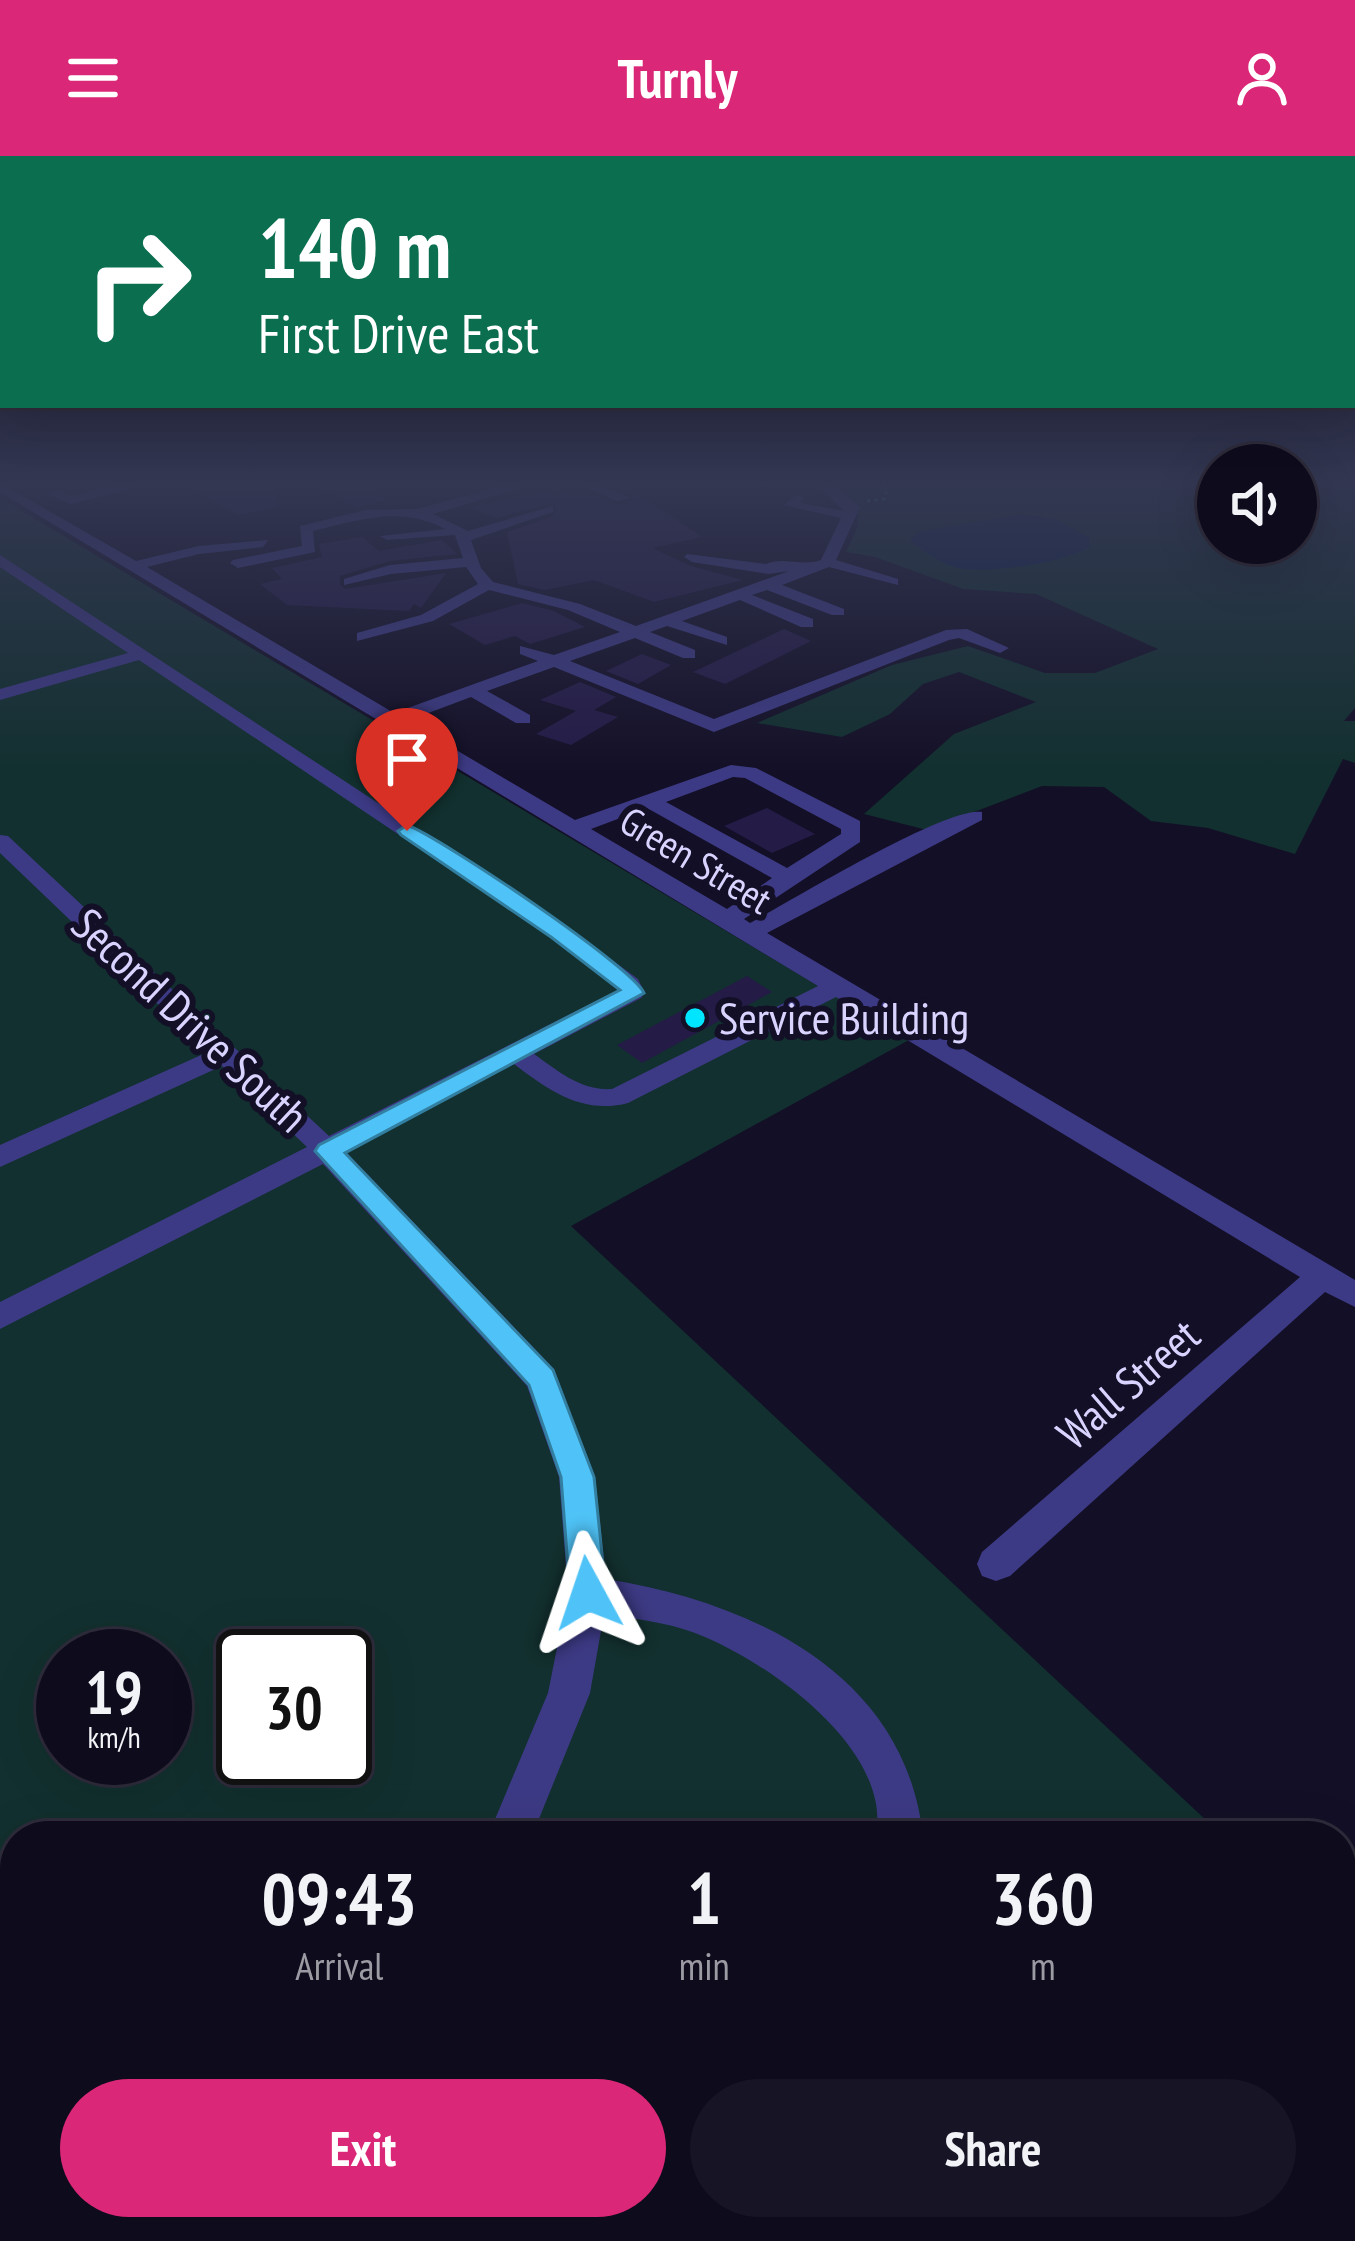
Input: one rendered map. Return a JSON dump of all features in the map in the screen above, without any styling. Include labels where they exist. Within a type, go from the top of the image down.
[{"type":"street","points":[[0,1317],[632,993],[629,984],[559,932],[30,580]]},
{"type":"street","name":"Green Street","points":[[157,580],[1355,1294]]},
{"type":"street","points":[[345,580],[378,591]]},
{"type":"street","points":[[350,582],[356,580]]},
{"type":"street","points":[[485,580],[515,595],[574,607],[689,654]]},
{"type":"street","points":[[391,719],[785,580]]},
{"type":"street","points":[[884,580],[892,582]]},
{"type":"street","points":[[363,637],[427,618],[488,585]]},
{"type":"street","points":[[771,586],[838,611]]},
{"type":"street","points":[[583,591],[721,641]]},
{"type":"street","points":[[496,606],[515,595]]},
{"type":"street","points":[[742,597],[808,623]]},
{"type":"street","points":[[526,650],[714,726],[946,635],[961,634],[1000,648]]},
{"type":"street","points":[[0,695],[142,655]]},
{"type":"street","points":[[473,691],[523,719]]},
{"type":"street","points":[[573,828],[731,771],[749,772],[852,826],[852,837],[787,877],[738,927]]},
{"type":"street","points":[[651,802],[787,877]]},
{"type":"street","points":[[738,927],[975,816]]},
{"type":"street","name":"Second Drive South","points":[[0,841],[328,1151],[542,1379],[578,1477],[588,1593],[569,1693],[516,1821]]},
{"type":"street","points":[[516,1053],[582,1095],[602,1101],[837,986]]},
{"type":"street","points":[[0,1157],[226,1054]]},
{"type":"street","name":"Wall Street","points":[[996,1564],[1323,1276]]},
{"type":"street","points":[[588,1593],[702,1617],[761,1644],[821,1684],[887,1771],[902,1821]]},
{"type":"green space","points":[[0,580],[138,580],[909,1040],[571,1226],[1207,1821],[0,1821]]},
{"type":"green space","points":[[939,580],[1355,580],[1355,708],[1344,721],[1355,721],[1355,763],[1343,759],[1295,854],[1208,828],[1151,821],[1104,787],[1042,786],[927,830],[864,814],[954,734],[1036,702],[959,672],[923,684],[890,714],[842,737],[757,723],[892,665],[968,646],[1045,673],[1095,673],[1158,649],[1036,594],[963,589]]},
{"type":"building","points":[[340,580],[345,589],[400,580],[441,580],[421,608],[414,604],[409,611],[287,605],[260,584]]},
{"type":"building","points":[[517,580],[593,580],[545,590]]},
{"type":"building","points":[[595,580],[742,580],[654,602]]},
{"type":"building","points":[[522,603],[554,611],[585,627],[530,644],[515,636],[485,645],[449,624]]},
{"type":"building","points":[[784,629],[811,641],[725,684],[693,672]]},
{"type":"building","points":[[642,654],[671,665],[638,684],[606,671]]},
{"type":"building","points":[[580,682],[616,697],[594,710],[618,717],[571,745],[536,734],[576,711],[540,700]]},
{"type":"building","points":[[767,808],[815,834],[772,853],[724,826]]},
{"type":"building","name":"Service Building","points":[[747,976],[772,992],[642,1063],[617,1045]]},
{"type":"place","name":"Service Building","points":[[695,1018]]},
{"type":"route","points":[[407,831],[559,932],[629,984],[632,993],[328,1151],[542,1379],[578,1477],[588,1593]]}]
